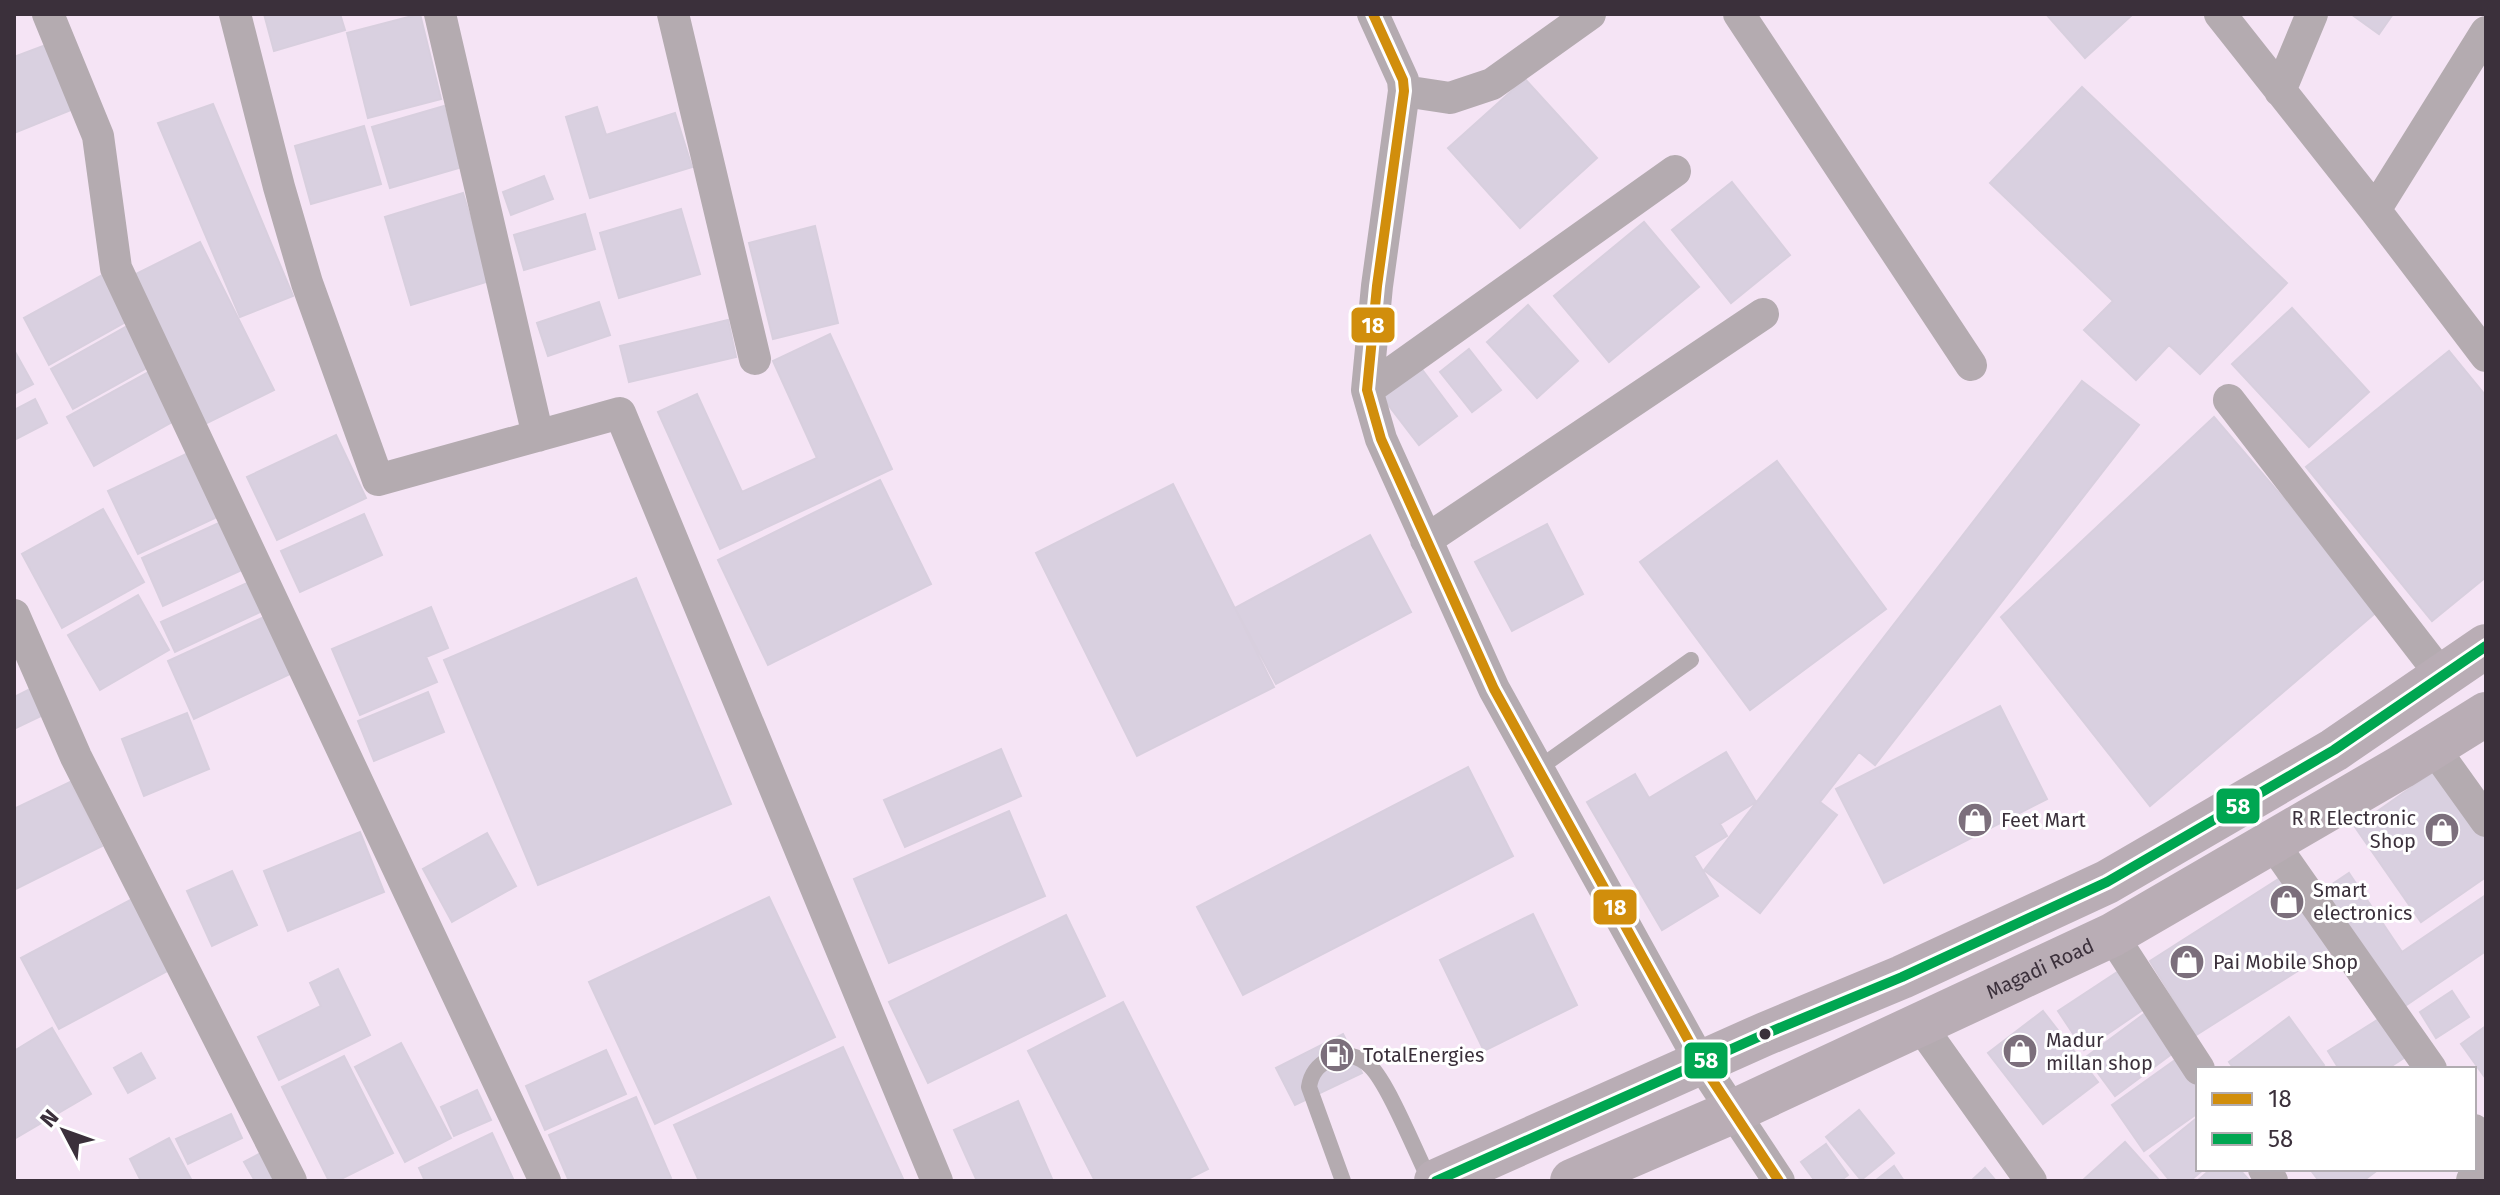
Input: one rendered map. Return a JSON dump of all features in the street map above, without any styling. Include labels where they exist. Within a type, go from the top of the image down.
[{"type":"main road","points":[[1445,1179],[1701,1063],[1902,977],[2107,882],[2334,750],[2486,646]]},
{"type":"main road","name":"Magadi Road","points":[[1572,1181],[1732,1112],[2112,935],[2486,714]]},
{"type":"street","points":[[48,14],[98,136],[116,268],[545,1181]]},
{"type":"street","points":[[235,14],[303,269],[378,480],[620,413],[937,1181]]},
{"type":"street","points":[[440,14],[538,436]]},
{"type":"street","points":[[673,14],[755,359]]},
{"type":"street","points":[[1373,14],[1403,80],[1404,91],[1377,286],[1367,390],[1381,439],[1494,689],[1701,1063],[1779,1181]]},
{"type":"street","points":[[1404,91],[1450,98],[1492,84],[1590,14]]},
{"type":"street","points":[[1739,14],[1971,365]]},
{"type":"street","points":[[2220,14],[2486,356]]},
{"type":"street","points":[[2280,91],[2312,14]]},
{"type":"street","points":[[2375,210],[2486,32]]},
{"type":"street","points":[[1367,390],[1675,171]]},
{"type":"street","points":[[1426,540],[1763,314]]},
{"type":"street","points":[[2229,400],[2442,676]]},
{"type":"street","points":[[14,615],[76,757],[291,1181]]},
{"type":"street","points":[[2433,747],[2486,821]]},
{"type":"street","points":[[2272,842],[2430,1067]]},
{"type":"street","points":[[2112,935],[2198,1067]]},
{"type":"street","points":[[1920,1025],[2031,1181]]},
{"type":"street","points":[[2476,1181],[2486,1173]]},
{"type":"lane","points":[[1539,768],[1691,660]]},
{"type":"lane","points":[[1343,1181],[1309,1087],[1311,1075],[1321,1065],[1333,1057],[1349,1054],[1361,1059],[1377,1074],[1445,1179]]},
{"type":"building","points":[[264,14],[340,14],[345,30],[274,51]]},
{"type":"building","points":[[420,14],[441,99],[368,118],[347,33]]},
{"type":"building","points":[[2046,14],[2133,14],[2085,58]]},
{"type":"building","points":[[2351,14],[2393,14],[2379,34]]},
{"type":"building","points":[[51,43],[76,108],[14,133],[14,57]]},
{"type":"building","points":[[1525,79],[1597,158],[1520,228],[1448,148]]},
{"type":"building","points":[[2082,87],[2287,283],[2200,374],[2169,345],[2136,380],[2084,330],[2113,301],[1990,183]]},
{"type":"building","points":[[213,104],[293,296],[240,317],[158,123]]},
{"type":"building","points":[[444,106],[462,167],[390,188],[372,127]]},
{"type":"building","points":[[597,107],[606,135],[675,113],[692,167],[590,198],[566,117]]},
{"type":"building","points":[[364,126],[381,184],[311,204],[295,146]]},
{"type":"building","points":[[544,176],[553,199],[511,215],[503,192]]},
{"type":"building","points":[[1732,182],[1790,255],[1731,303],[1672,230]]},
{"type":"building","points":[[463,193],[489,281],[411,305],[385,217]]},
{"type":"building","points":[[681,209],[700,274],[619,298],[600,233]]},
{"type":"building","points":[[585,214],[595,249],[524,270],[514,235]]},
{"type":"building","points":[[1644,222],[1699,287],[1609,362],[1554,296]]},
{"type":"building","points":[[815,226],[838,323],[773,339],[749,243]]},
{"type":"building","points":[[200,242],[274,390],[201,426],[128,278]]},
{"type":"building","points":[[104,274],[129,320],[49,365],[24,318]]},
{"type":"building","points":[[599,302],[610,335],[548,356],[537,323]]},
{"type":"building","points":[[1528,305],[1578,361],[1537,398],[1487,342]]},
{"type":"building","points":[[2292,308],[2369,392],[2309,447],[2232,364]]},
{"type":"building","points":[[728,320],[736,357],[629,382],[620,346]]},
{"type":"building","points":[[127,326],[150,366],[73,409],[51,369]]},
{"type":"building","points":[[830,334],[892,469],[720,549],[658,412],[697,394],[742,492],[817,458],[773,361]]},
{"type":"building","points":[[1469,349],[1501,390],[1472,412],[1440,372]]},
{"type":"building","points":[[14,350],[33,384],[14,394]]},
{"type":"building","points":[[2449,351],[2486,396],[2486,577],[2432,621],[2306,467]]},
{"type":"building","points":[[1415,360],[1457,416],[1419,445],[1376,389]]},
{"type":"building","points":[[152,370],[179,418],[94,466],[67,417]]},
{"type":"building","points":[[2082,381],[2139,425],[1875,765],[1859,752],[1820,802],[1837,815],[1760,913],[1704,870]]},
{"type":"building","points":[[35,399],[47,423],[14,440],[14,410]]},
{"type":"building","points":[[2214,417],[2379,610],[2150,806],[2001,617]]},
{"type":"building","points":[[336,435],[366,498],[277,540],[247,477]]},
{"type":"building","points":[[186,454],[217,517],[138,554],[108,491]]},
{"type":"building","points":[[1777,461],[1886,609],[1750,710],[1640,562]]},
{"type":"building","points":[[880,480],[931,584],[768,665],[718,560]]},
{"type":"building","points":[[1173,484],[1274,687],[1137,756],[1036,553]]},
{"type":"building","points":[[103,509],[144,582],[62,628],[22,554]]},
{"type":"building","points":[[364,514],[382,555],[300,592],[281,551]]},
{"type":"building","points":[[223,521],[244,569],[163,606],[142,558]]},
{"type":"building","points":[[1547,524],[1583,594],[1512,631],[1475,562]]},
{"type":"building","points":[[1370,535],[1411,612],[1276,684],[1235,608]]},
{"type":"building","points":[[636,578],[731,804],[538,885],[444,660]]},
{"type":"building","points":[[247,583],[260,612],[175,652],[161,622]]},
{"type":"building","points":[[138,595],[169,650],[100,690],[68,635]]},
{"type":"building","points":[[431,607],[448,648],[426,657],[437,682],[360,715],[332,649]]},
{"type":"building","points":[[264,617],[290,674],[194,719],[168,661]]},
{"type":"building","points":[[30,689],[43,715],[14,729],[14,697]]},
{"type":"building","points":[[428,692],[444,732],[374,761],[358,721]]},
{"type":"building","points":[[2000,706],[2047,799],[1884,883],[1836,789]]},
{"type":"building","points":[[187,713],[209,769],[144,796],[122,739]]},
{"type":"building","points":[[1001,749],[1021,796],[905,847],[884,800]]},
{"type":"building","points":[[1726,752],[1756,802],[1720,824],[1727,836],[1694,856],[1718,896],[1662,930],[1587,802],[1635,774],[1649,798]]},
{"type":"building","points":[[1468,767],[1513,856],[1243,995],[1197,907]]},
{"type":"building","points":[[2439,768],[2486,835],[2486,877],[2421,922],[2355,827]]},
{"type":"building","points":[[70,782],[102,846],[14,890],[14,809]]},
{"type":"building","points":[[1009,811],[1045,896],[889,963],[854,879]]},
{"type":"building","points":[[360,832],[384,892],[288,931],[264,871]]},
{"type":"building","points":[[487,833],[516,886],[452,922],[423,869]]},
{"type":"building","points":[[232,871],[257,925],[212,946],[187,891]]},
{"type":"building","points":[[2288,873],[2334,948],[2196,1035],[2150,961]]},
{"type":"building","points":[[2349,873],[2402,952],[2486,895],[2486,951],[2396,1012],[2316,895]]},
{"type":"building","points":[[769,897],[835,1037],[655,1124],[589,982]]},
{"type":"building","points":[[132,899],[169,970],[59,1029],[21,958]]},
{"type":"building","points":[[1533,914],[1577,1005],[1484,1051],[1440,960]]},
{"type":"building","points":[[1066,915],[1105,996],[928,1083],[889,1002]]},
{"type":"building","points":[[338,969],[370,1035],[279,1080],[258,1037],[321,1006],[310,983]]},
{"type":"building","points":[[2119,971],[2144,1009],[2084,1050],[2058,1011]]},
{"type":"building","points":[[2452,991],[2469,1017],[2436,1038],[2420,1012]]},
{"type":"building","points":[[1123,1002],[1208,1169],[1184,1181],[1095,1181],[1028,1051]]},
{"type":"building","points":[[2043,1011],[2098,1082],[2043,1124],[1988,1053]]},
{"type":"building","points":[[2144,1014],[2173,1053],[2115,1096],[2086,1057]]},
{"type":"building","points":[[2289,1017],[2324,1065],[2233,1067],[2229,1062]]},
{"type":"building","points":[[2382,1017],[2407,1056],[2390,1067],[2338,1067],[2328,1051]]},
{"type":"building","points":[[2486,1026],[2486,1079],[2461,1044]]},
{"type":"building","points":[[52,1028],[91,1094],[14,1139],[14,1051]]},
{"type":"building","points":[[1343,1034],[1362,1073],[1295,1105],[1276,1068]]},
{"type":"building","points":[[401,1043],[451,1138],[405,1162],[355,1067]]},
{"type":"building","points":[[843,1047],[904,1181],[699,1181],[674,1125]]},
{"type":"building","points":[[606,1050],[626,1094],[545,1130],[526,1086]]},
{"type":"building","points":[[141,1053],[155,1078],[128,1093],[114,1068]]},
{"type":"building","points":[[344,1056],[393,1153],[337,1181],[329,1181],[282,1087]]},
{"type":"building","points":[[2178,1058],[2196,1083],[2196,1114],[2144,1151],[2112,1105]]},
{"type":"building","points":[[477,1090],[491,1120],[454,1136],[441,1107]]},
{"type":"building","points":[[636,1097],[671,1178],[665,1181],[569,1181],[549,1135]]},
{"type":"building","points":[[1018,1101],[1053,1181],[977,1181],[954,1130]]},
{"type":"building","points":[[1859,1110],[1894,1153],[1861,1180],[1826,1137]]},
{"type":"building","points":[[231,1114],[242,1138],[188,1164],[176,1139]]},
{"type":"building","points":[[2196,1119],[2196,1171],[2202,1171],[2190,1181],[2170,1181],[2150,1156]]},
{"type":"building","points":[[492,1133],[514,1181],[425,1181],[419,1168]]},
{"type":"building","points":[[169,1138],[192,1181],[141,1181],[130,1159]]},
{"type":"building","points":[[2125,1142],[2160,1181],[2082,1181]]},
{"type":"building","points":[[1826,1144],[1848,1175],[1840,1181],[1815,1181],[1801,1162]]},
{"type":"building","points":[[261,1153],[273,1181],[255,1181],[244,1162]]},
{"type":"building","points":[[1894,1166],[1904,1181],[1875,1181]]},
{"type":"building","points":[[1985,1168],[1996,1181],[1971,1181]]},
{"type":"building","points":[[2209,1171],[2241,1171],[2250,1181],[2197,1181]]},
{"type":"building","points":[[2312,1171],[2376,1171],[2363,1181],[2319,1181]]},
{"type":"transit line","name":"18","points":[[1373,14],[1403,80],[1404,91],[1377,286],[1367,390],[1381,439],[1494,689],[1701,1063],[1779,1181]]},
{"type":"transit line","name":"58","points":[[1436,1181],[1765,1034],[1902,977],[2107,882],[2334,750],[2486,646]]},
{"type":"place","name":"Feet Mart","points":[[1975,820]]},
{"type":"place","name":"R R Electronic Shop","points":[[2442,830]]},
{"type":"place","name":"Smart electronics","points":[[2287,902]]},
{"type":"place","name":"Pai Mobile Shop","points":[[2187,962]]},
{"type":"place","name":"Madur millan shop","points":[[2020,1051]]},
{"type":"place","name":"TotalEnergies","points":[[1337,1055]]}]
